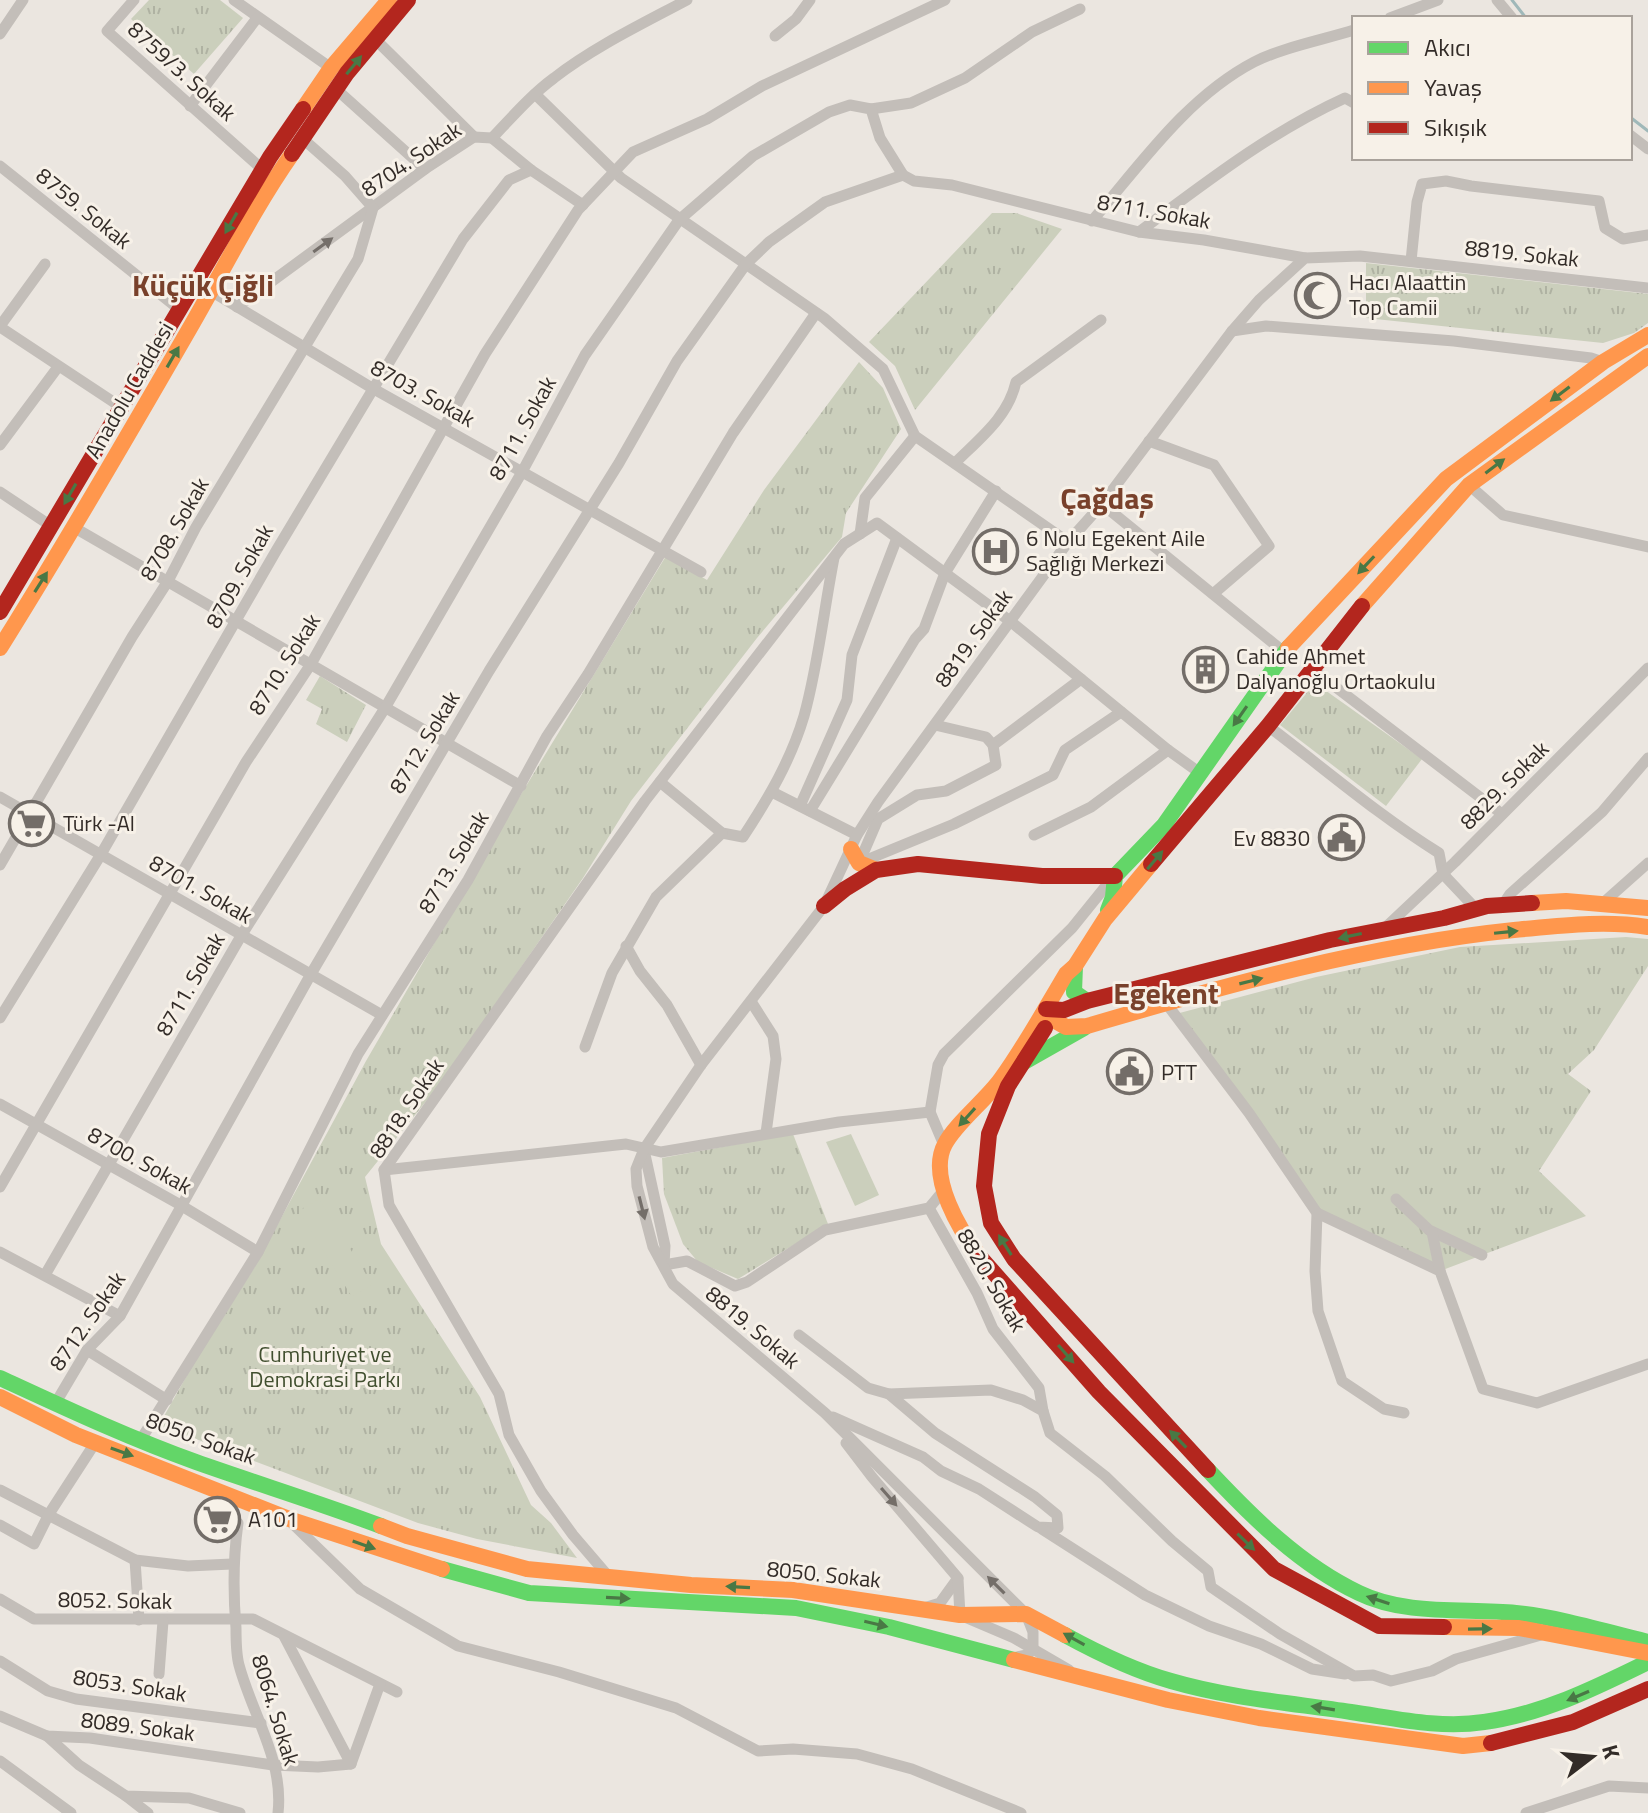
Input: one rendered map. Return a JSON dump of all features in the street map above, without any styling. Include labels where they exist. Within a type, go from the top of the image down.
[{"type":"main road","name":"Anadolu Caddesi","points":[[0,612],[262,169],[331,68],[389,0]]},
{"type":"main road","name":"Anadolu Caddesi","points":[[0,648],[75,528],[258,203],[336,89],[408,0]]},
{"type":"main road","points":[[1105,919],[1113,897],[1115,876],[1164,825],[1284,652],[1446,479],[1603,362],[1648,335]]},
{"type":"main road","points":[[1648,356],[1469,485],[1356,612],[1268,726],[1105,919],[1075,966],[1066,974],[1049,1013],[1008,1086],[989,1134],[984,1186],[991,1223],[1014,1259],[1250,1515],[1304,1560],[1360,1594],[1397,1606],[1519,1613],[1648,1642]]},
{"type":"main road","points":[[856,849],[876,870]]},
{"type":"main road","points":[[824,906],[876,870],[918,864],[1042,876],[1115,876]]},
{"type":"main road","points":[[1648,908],[1603,903],[1504,903],[1386,927],[1049,1013],[1001,1079],[944,1145],[941,1163],[944,1190],[960,1230],[988,1267],[1099,1392],[1274,1569],[1379,1626],[1519,1628],[1648,1653]]},
{"type":"main road","points":[[1049,1013],[1066,1027],[1087,1026],[1333,960],[1456,936],[1567,925],[1629,924],[1648,927]]},
{"type":"main road","points":[[1075,966],[1074,992],[1087,1001]]},
{"type":"main road","points":[[1023,1063],[1087,1026]]},
{"type":"main road","name":"8050. Sokak","points":[[0,1378],[140,1441],[407,1536],[527,1569],[793,1590],[960,1615],[1026,1614],[1087,1647],[1170,1681],[1231,1694],[1434,1724],[1480,1723],[1520,1716],[1575,1698],[1648,1662]]},
{"type":"main road","name":"8050. Sokak","points":[[0,1397],[95,1443],[289,1519],[406,1559],[529,1593],[796,1608],[889,1627],[1168,1700],[1259,1718],[1463,1746],[1490,1743],[1573,1722],[1648,1689]]},
{"type":"street","points":[[0,34],[23,0]]},
{"type":"street","name":"8759/3. Sokak","points":[[134,0],[107,31],[262,169]]},
{"type":"street","points":[[234,0],[331,68]]},
{"type":"street","name":"8704. Sokak","points":[[237,307],[425,169],[474,137],[492,138],[556,76],[608,43],[687,0]]},
{"type":"street","points":[[775,36],[796,19],[810,0]]},
{"type":"street","name":"8710. Sokak","points":[[0,1187],[246,762],[311,664],[485,354],[583,205],[633,152],[707,119],[762,86],[945,0]]},
{"type":"street","points":[[1395,16],[1438,0]]},
{"type":"street","points":[[1497,0],[1510,16]]},
{"type":"street","name":"8711. Sokak","points":[[45,1275],[241,936],[385,708],[522,472],[585,355],[679,220],[753,156],[829,112],[850,105],[871,109],[911,103],[965,78],[1032,32],[1080,9]]},
{"type":"street","points":[[190,106],[257,18]]},
{"type":"street","points":[[1092,221],[1177,123],[1231,75],[1258,60],[1352,31]]},
{"type":"street","points":[[375,39],[474,137]]},
{"type":"street","points":[[336,89],[425,169]]},
{"type":"street","points":[[535,94],[614,171],[679,220],[816,313],[883,369],[915,436],[1068,542]]},
{"type":"street","points":[[1139,232],[1238,159],[1308,114],[1345,98],[1352,102]]},
{"type":"street","points":[[871,109],[880,138],[903,175]]},
{"type":"street","points":[[1632,137],[1648,149]]},
{"type":"street","points":[[302,138],[345,176],[373,208]]},
{"type":"street","points":[[492,138],[531,170],[583,205]]},
{"type":"street","name":"8759. Sokak","points":[[0,166],[180,310]]},
{"type":"street","name":"8709. Sokak","points":[[0,1018],[100,856],[235,620],[463,239],[509,180],[531,170]]},
{"type":"street","name":"8711. Sokak","points":[[903,175],[914,181],[952,185],[1139,232],[1305,258]]},
{"type":"street","name":"8712. Sokak","points":[[55,1404],[87,1350],[120,1316],[311,974],[489,671],[590,510],[677,361],[746,264],[769,242],[825,202],[903,175]]},
{"type":"street","points":[[1411,261],[1417,202],[1422,184],[1446,181],[1599,201],[1605,228],[1623,239],[1648,235]]},
{"type":"street","name":"8708. Sokak","points":[[0,865],[168,581],[196,527],[358,259],[373,208]]},
{"type":"street","name":"8819. Sokak","points":[[825,1413],[673,1284],[653,1247],[637,1186],[636,1169],[644,1149],[701,1065],[752,1003],[824,906],[878,802],[1010,621],[1232,331],[1259,300],[1305,258],[1360,256],[1648,288]]},
{"type":"street","points":[[45,264],[0,327],[121,407]]},
{"type":"street","name":"8703. Sokak","points":[[211,291],[372,388],[701,572]]},
{"type":"street","name":"8713. Sokak","points":[[140,1441],[258,1252],[358,1054],[468,880],[547,736],[664,550],[733,433],[816,313]]},
{"type":"street","points":[[955,463],[1005,412],[1016,382],[1101,320]]},
{"type":"street","points":[[1232,331],[1266,326],[1454,341],[1603,362]]},
{"type":"street","points":[[0,445],[58,367]]},
{"type":"street","points":[[860,534],[865,498],[915,436]]},
{"type":"street","points":[[1149,441],[1214,465],[1269,546],[1213,594]]},
{"type":"street","points":[[1469,485],[1503,515],[1648,547]]},
{"type":"street","points":[[805,809],[924,629],[945,573],[996,491]]},
{"type":"street","points":[[0,492],[51,526]]},
{"type":"street","points":[[1102,504],[1284,652]]},
{"type":"street","points":[[860,534],[877,523],[1010,621],[1200,773]]},
{"type":"street","points":[[75,528],[521,786]]},
{"type":"street","name":"8818. Sokak","points":[[609,1577],[541,1491],[509,1435],[499,1394],[389,1205],[384,1170],[645,801],[844,544],[860,534]]},
{"type":"street","points":[[805,809],[847,700],[852,655],[897,538]]},
{"type":"street","points":[[660,782],[722,833],[743,837],[772,792],[804,715],[835,556]]},
{"type":"street","name":"8829. Sokak","points":[[1386,927],[1648,668]]},
{"type":"street","points":[[1312,669],[1502,814]]},
{"type":"street","points":[[993,745],[1081,679]]},
{"type":"street","points":[[856,849],[954,824],[1053,775],[1065,750],[1121,712]]},
{"type":"street","points":[[856,849],[878,819],[917,795],[946,791],[996,765],[993,745],[986,737],[935,725]]},
{"type":"street","points":[[1268,726],[1379,814],[1439,853],[1443,874],[1476,909]]},
{"type":"street","points":[[1034,835],[1091,807],[1168,750]]},
{"type":"street","points":[[1504,903],[1510,894],[1602,812],[1648,758]]},
{"type":"street","points":[[772,792],[805,809],[856,849]]},
{"type":"street","name":"8701. Sokak","points":[[0,797],[382,1015]]},
{"type":"street","points":[[585,1047],[612,973],[656,897],[722,833]]},
{"type":"street","points":[[1603,903],[1648,863]]},
{"type":"street","points":[[944,1145],[930,1112],[938,1065],[944,1054],[1072,928],[1115,876]]},
{"type":"street","points":[[626,946],[640,971],[667,1005],[701,1065]]},
{"type":"street","points":[[752,1003],[773,1036],[776,1059],[766,1133]]},
{"type":"street","points":[[1166,1003],[1249,1113],[1317,1213],[1440,1271]]},
{"type":"street","name":"8700. Sokak","points":[[0,1104],[258,1252]]},
{"type":"street","points":[[384,1170],[626,1144],[661,1152],[766,1133],[930,1112]]},
{"type":"street","points":[[664,1265],[687,1261],[735,1286],[747,1282],[825,1230],[929,1208],[944,1190]]},
{"type":"street","points":[[1396,1199],[1432,1232],[1482,1255]]},
{"type":"street","name":"8820. Sokak","points":[[929,1208],[977,1293],[993,1329],[1039,1388],[1050,1433],[1105,1476],[1208,1571],[1211,1587],[1280,1634],[1354,1676]]},
{"type":"street","points":[[1317,1213],[1315,1271],[1318,1311],[1342,1381],[1384,1409],[1404,1413]]},
{"type":"street","points":[[1432,1232],[1440,1271],[1483,1389],[1537,1403],[1648,1364]]},
{"type":"street","points":[[0,1252],[120,1316]]},
{"type":"street","points":[[799,1335],[868,1388],[889,1394],[991,1390],[1023,1400],[1043,1411]]},
{"type":"street","points":[[87,1350],[167,1400]]},
{"type":"street","points":[[889,1394],[935,1433],[1035,1497],[1057,1515],[1058,1528],[1038,1527]]},
{"type":"street","points":[[825,1413],[923,1457],[1145,1595],[1209,1626],[1261,1644],[1312,1669],[1354,1676],[1373,1675],[1391,1681],[1546,1634]]},
{"type":"street","points":[[825,1413],[872,1477],[958,1578],[960,1615],[1014,1638],[1082,1677]]},
{"type":"street","points":[[825,1413],[1026,1614],[1033,1632],[1033,1649],[1027,1655],[1008,1659]]},
{"type":"street","points":[[0,1525],[34,1544],[49,1514],[95,1443]]},
{"type":"street","points":[[0,1490],[135,1560],[188,1566],[232,1564]]},
{"type":"street","points":[[289,1519],[360,1589],[458,1646],[559,1672],[676,1708],[758,1751],[793,1749],[857,1754],[912,1769],[1021,1813]]},
{"type":"street","name":"8064. Sokak","points":[[238,1523],[232,1564],[238,1664],[261,1723],[273,1765],[280,1792],[278,1813]]},
{"type":"street","points":[[135,1560],[139,1620]]},
{"type":"street","points":[[922,1609],[940,1603],[958,1578]]},
{"type":"street","name":"8052. Sokak","points":[[0,1599],[34,1619],[253,1619],[397,1692]]},
{"type":"street","points":[[159,1674],[163,1621]]},
{"type":"street","points":[[283,1635],[351,1764]]},
{"type":"street","name":"8053. Sokak","points":[[0,1661],[48,1691],[76,1699],[261,1723]]},
{"type":"street","points":[[351,1764],[380,1684]]},
{"type":"street","name":"8089. Sokak","points":[[0,1716],[47,1736],[90,1738],[273,1765],[351,1764]]},
{"type":"street","points":[[47,1736],[79,1765],[148,1813]]},
{"type":"street","points":[[0,1761],[71,1813]]},
{"type":"street","points":[[1526,1813],[1609,1786],[1648,1788]]},
{"type":"street","points":[[126,1796],[189,1798],[240,1813]]},
{"type":"green space","points":[[149,0],[220,0],[243,18],[194,74],[131,19]]},
{"type":"green space","points":[[992,213],[1016,213],[1062,229],[915,410],[895,366],[869,342]]},
{"type":"green space","points":[[1366,263],[1648,294],[1648,323],[1634,333],[1603,343],[1366,318]]},
{"type":"green space","name":"Cumhuriyet ve Demokrasi Parkı","points":[[859,362],[883,388],[901,429],[846,513],[842,537],[757,638],[631,801],[583,878],[440,1084],[365,1177],[381,1244],[480,1397],[531,1505],[551,1523],[577,1558],[477,1539],[418,1523],[159,1425],[204,1345],[254,1268],[366,1061],[506,819],[666,556],[707,580],[764,490]]},
{"type":"green space","points":[[320,676],[366,705],[347,742],[316,724],[322,709],[306,700]]},
{"type":"green space","points":[[1315,683],[1422,759],[1386,806],[1280,725]]},
{"type":"green space","points":[[1626,937],[1648,939],[1648,966],[1594,1050],[1568,1074],[1591,1091],[1539,1171],[1586,1216],[1440,1271],[1315,1207],[1172,1015],[1316,977],[1460,947]]},
{"type":"green space","points":[[793,1134],[828,1224],[738,1279],[698,1262],[683,1244],[664,1194],[662,1158]]},
{"type":"green space","points":[[851,1134],[879,1195],[855,1206],[826,1142]]},
{"type":"green space","points":[[319,1199],[372,1284],[352,1297],[299,1211]]},
{"type":"waterway","points":[[1512,0],[1524,16]]},
{"type":"waterway","points":[[1632,119],[1648,131]]},
{"type":"traffic: fast","points":[[1108,910],[1115,876],[1164,825],[1288,648]]},
{"type":"traffic: fast","points":[[1075,966],[1074,992],[1087,1001]]},
{"type":"traffic: fast","points":[[1024,1062],[1084,1028]]},
{"type":"traffic: fast","points":[[0,1378],[171,1453],[381,1526]]},
{"type":"traffic: fast","points":[[1208,1470],[1297,1554],[1337,1582],[1359,1593],[1416,1608],[1532,1615],[1648,1642]]},
{"type":"traffic: fast","points":[[442,1569],[529,1593],[796,1608],[889,1627],[1014,1660]]},
{"type":"traffic: fast","points":[[1065,1635],[1130,1667],[1193,1687],[1260,1700],[1434,1723],[1467,1724],[1527,1713],[1588,1690],[1648,1662]]},
{"type":"traffic: slow","points":[[303,109],[331,68],[389,0]]},
{"type":"traffic: slow","points":[[0,648],[118,452],[250,220],[292,154]]},
{"type":"traffic: slow","points":[[1288,648],[1446,479],[1603,362],[1648,335]]},
{"type":"traffic: slow","points":[[1362,606],[1469,485],[1648,356]]},
{"type":"traffic: slow","points":[[851,849],[859,863],[876,870]]},
{"type":"traffic: slow","points":[[980,1257],[956,1219],[943,1188],[940,1172],[945,1144],[1001,1079],[1066,974],[1075,966],[1105,919],[1151,864]]},
{"type":"traffic: slow","points":[[1532,903],[1566,901],[1648,908]]},
{"type":"traffic: slow","points":[[1043,1014],[1066,1027],[1087,1026],[1299,968],[1406,946],[1564,925],[1648,927]]},
{"type":"traffic: slow","points":[[0,1397],[76,1435],[289,1519],[442,1569]]},
{"type":"traffic: slow","points":[[381,1526],[527,1569],[691,1585],[793,1590],[960,1615],[1026,1614],[1065,1635]]},
{"type":"traffic: slow","points":[[1444,1627],[1519,1628],[1648,1653]]},
{"type":"traffic: slow","points":[[1014,1660],[1168,1700],[1259,1718],[1463,1746],[1491,1743]]},
{"type":"traffic: jam","points":[[292,154],[347,73],[408,0]]},
{"type":"traffic: jam","points":[[0,612],[270,157],[303,109]]},
{"type":"traffic: jam","points":[[1151,864],[1268,726],[1362,606]]},
{"type":"traffic: jam","points":[[824,906],[876,870],[918,864],[1042,876],[1115,876]]},
{"type":"traffic: jam","points":[[1046,1009],[1064,1010],[1087,1001],[1330,940],[1444,918],[1487,906],[1532,903]]},
{"type":"traffic: jam","points":[[1045,1028],[1008,1086],[989,1134],[984,1186],[991,1223],[1014,1259],[1208,1470]]},
{"type":"traffic: jam","points":[[980,1257],[1099,1392],[1274,1569],[1379,1626],[1444,1627]]},
{"type":"traffic: jam","points":[[1491,1743],[1573,1722],[1648,1689]]},
{"type":"place","name":"Hacı Alaattin Top Camii","points":[[1318,295]]},
{"type":"place","name":"6 Nolu Egekent Aile Sağlığı Merkezi","points":[[995,551]]},
{"type":"place","name":"Cahide Ahmet Dalyanoğlu Ortaokulu","points":[[1205,669]]},
{"type":"place","name":"Türk -Al","points":[[32,823]]},
{"type":"place","name":"Ev 8830","points":[[1341,838]]},
{"type":"place","name":"PTT","points":[[1130,1072]]},
{"type":"place","name":"A101","points":[[217,1519]]},
{"type":"district","name":"Küçük Çiğli","points":[[203,285]]},
{"type":"district","name":"Çağdaş","points":[[1107,498]]},
{"type":"district","name":"Egekent","points":[[1166,993]]}]
